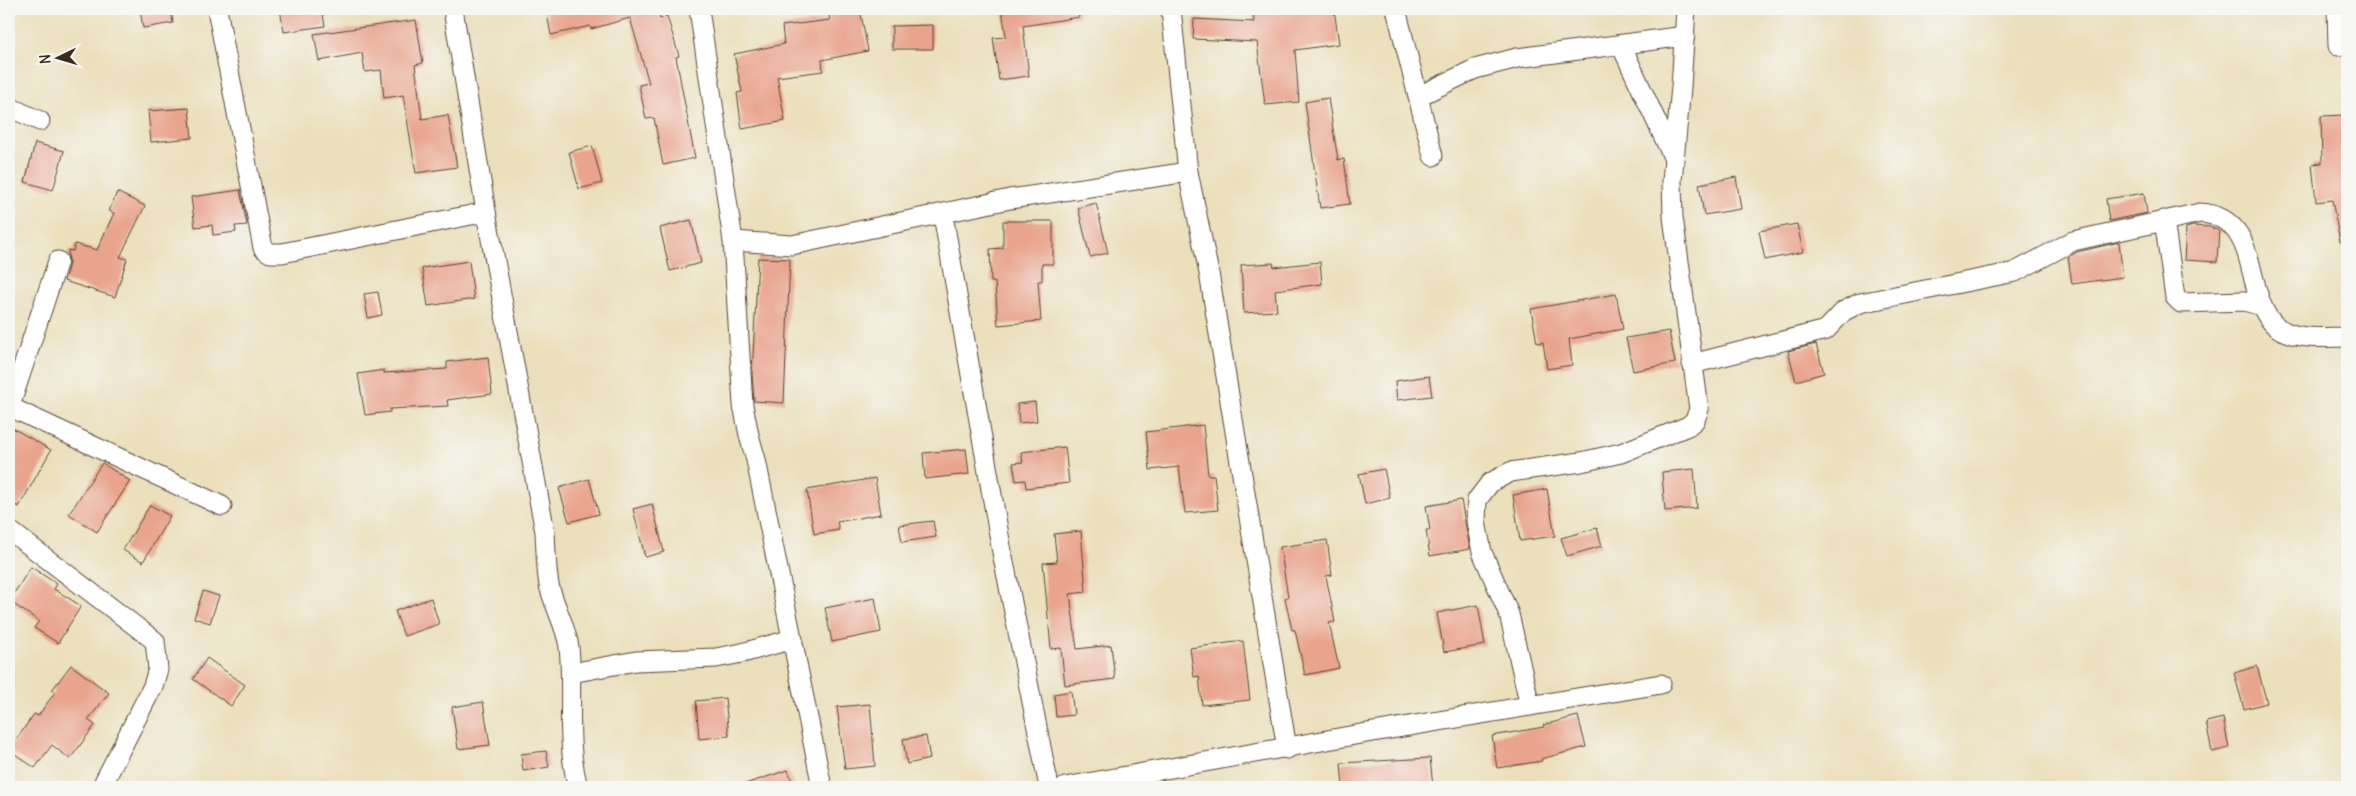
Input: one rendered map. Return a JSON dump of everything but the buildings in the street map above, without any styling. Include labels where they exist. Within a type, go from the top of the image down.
[{"type":"street","points":[[217,9],[263,248],[270,253],[282,253],[486,212]]},
{"type":"street","points":[[453,9],[486,212],[544,532],[549,584],[569,644],[571,673],[570,738],[573,769],[578,787]]},
{"type":"street","points":[[699,9],[733,241],[743,405],[748,435],[756,460],[822,787]]},
{"type":"street","points":[[1171,9],[1188,172],[1209,274],[1287,748]]},
{"type":"street","points":[[1396,9],[1433,156]]},
{"type":"street","points":[[1530,706],[1509,614],[1482,552],[1476,522],[1477,500],[1490,483],[1510,472],[1581,462],[1621,453],[1688,426],[1695,420],[1699,409],[1673,217],[1673,156],[1686,9]]},
{"type":"street","points":[[2336,9],[2338,46]]},
{"type":"street","points":[[1419,96],[1475,69],[1517,58],[1685,36]]},
{"type":"street","points":[[1621,45],[1673,156]]},
{"type":"street","points":[[9,107],[40,121]]},
{"type":"street","points":[[733,241],[792,245],[943,215],[1010,199],[1188,172]]},
{"type":"street","points":[[1692,364],[1826,330],[1844,311],[1860,303],[2015,272],[2072,241],[2200,213],[2215,214],[2228,223],[2246,247],[2262,306],[2267,316],[2285,332],[2301,336],[2347,337]]},
{"type":"street","points":[[943,215],[1002,552],[1048,787]]},
{"type":"street","points":[[2164,220],[2175,297],[2180,303],[2239,301],[2262,306]]},
{"type":"street","points":[[58,261],[9,408],[222,506]]},
{"type":"street","points":[[9,530],[155,641],[158,670],[154,686],[104,782]]},
{"type":"street","points":[[571,673],[636,661],[716,658],[793,639]]},
{"type":"street","points":[[1065,787],[1661,684]]}]
